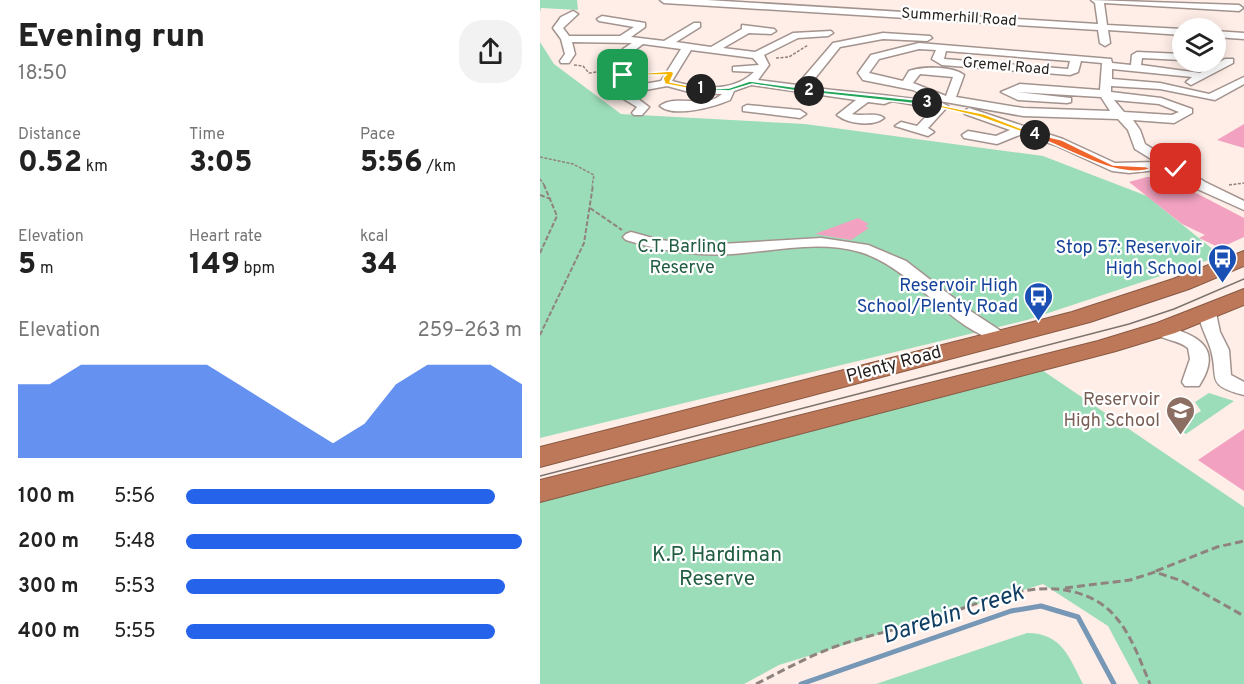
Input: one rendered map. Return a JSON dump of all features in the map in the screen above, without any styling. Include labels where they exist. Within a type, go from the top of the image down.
[{"type":"highway","name":"Plenty Road","points":[[540,457],[983,337],[1135,300],[1244,258]]},
{"type":"highway","name":"Plenty Road","points":[[540,490],[1020,368],[1159,330],[1207,313],[1244,296]]},
{"type":"highway","points":[[983,337],[1020,368]]},
{"type":"street","name":"Summerhill Road","points":[[664,0],[1172,31]]},
{"type":"street","points":[[1105,43],[1098,0],[1240,7]]},
{"type":"street","points":[[709,12],[720,2]]},
{"type":"street","points":[[565,61],[570,54],[566,39],[559,32],[559,26],[573,14]]},
{"type":"street","points":[[602,19],[642,25],[622,39]]},
{"type":"street","points":[[665,45],[698,23],[710,26]]},
{"type":"street","points":[[714,48],[746,28],[771,31]]},
{"type":"street","points":[[737,69],[760,60],[801,33],[828,33]]},
{"type":"street","points":[[1226,35],[1244,36]]},
{"type":"street","points":[[770,111],[800,87],[837,45],[891,36],[1087,48]]},
{"type":"street","points":[[566,39],[622,39],[714,48],[760,60]]},
{"type":"street","points":[[638,113],[643,107],[619,93],[610,73],[627,51],[640,42]]},
{"type":"street","name":"Gremel Road","points":[[1201,76],[1177,71],[1108,66],[1104,60],[1076,57],[919,46],[878,55],[863,73],[871,79],[923,89],[946,103],[1023,112],[1052,111],[1174,119],[1188,111],[1161,101],[1108,94],[1020,87],[1007,92],[1018,97],[1108,94],[1153,85],[1211,98],[1244,80]]},
{"type":"street","points":[[619,93],[669,78],[677,67],[681,53],[688,47]]},
{"type":"street","points":[[1136,68],[1137,55],[1172,57]]},
{"type":"street","points":[[752,82],[760,60]]},
{"type":"street","points":[[1226,61],[1244,62]]},
{"type":"street","points":[[1177,90],[1229,61]]},
{"type":"street","points":[[1108,66],[1108,94],[1136,129],[1139,146],[1200,185],[1244,206]]},
{"type":"street","name":"Gremel Road","points":[[906,85],[913,73],[919,71],[959,75],[946,103]]},
{"type":"street","points":[[669,78],[687,88],[729,90],[752,82],[800,87],[826,94],[946,103],[1059,142],[1112,167],[1128,169],[1172,167],[1244,198]]},
{"type":"street","points":[[666,106],[713,104],[726,98],[729,90]]},
{"type":"street","points":[[869,98],[843,115],[860,120],[878,118]]},
{"type":"street","points":[[901,126],[925,131],[946,103]]},
{"type":"street","points":[[747,109],[800,114]]},
{"type":"street","points":[[968,135],[997,140],[1020,130]]},
{"type":"street","points":[[631,237],[655,245],[701,250],[748,248],[790,242],[828,243],[864,248],[892,260],[983,337]]},
{"type":"street","points":[[1207,313],[1210,328],[1220,350],[1222,375],[1226,381],[1244,389]]},
{"type":"street","points":[[1159,330],[1181,336],[1198,349],[1201,361],[1192,381]]},
{"type":"path","points":[[760,60],[789,57],[800,49],[816,43],[837,45]]},
{"type":"path","points":[[565,61],[568,65],[583,66],[589,73],[669,78]]},
{"type":"path","points":[[540,157],[573,164],[594,175],[584,243],[540,335]]},
{"type":"path","points":[[540,179],[552,200],[557,216],[540,253]]},
{"type":"path","points":[[1221,187],[1244,183]]},
{"type":"path","points":[[540,195],[552,200]]},
{"type":"path","points":[[590,207],[631,237]]},
{"type":"path","points":[[756,684],[836,647],[940,617],[982,601],[1027,590],[1062,589],[1130,580],[1217,547],[1244,541]]},
{"type":"path","points":[[1155,572],[1182,581],[1244,616]]},
{"type":"path","points":[[1062,589],[1094,599],[1125,627],[1150,684]]},
{"type":"green space","points":[[540,0],[577,0],[578,10],[541,8],[540,12]]},
{"type":"green space","name":"C.T. Barling Reserve","points":[[540,42],[554,64],[621,114],[805,124],[1043,156],[1147,196],[1221,256],[1027,320],[540,438]]},
{"type":"green space","name":"K.P. Hardiman Reserve","points":[[1033,364],[1244,507],[1244,684],[1139,684],[1108,626],[1043,584],[779,665],[744,684],[540,684],[540,493]]},
{"type":"green space","points":[[1209,393],[1234,401],[1186,434],[1173,427],[1201,411],[1195,402]]},
{"type":"green space","points":[[1027,633],[1049,637],[1063,648],[1083,684],[876,684]]},
{"type":"building","points":[[1244,124],[1244,148],[1217,140]]},
{"type":"building","points":[[1156,177],[1198,194],[1244,218],[1244,237],[1220,248],[1199,238],[1205,235],[1182,224],[1129,182]]},
{"type":"building","points":[[858,218],[869,224],[865,226],[869,228],[851,240],[815,234]]},
{"type":"building","points":[[1244,429],[1244,491],[1198,460]]},
{"type":"waterway","name":"Darebin Creek","points":[[801,684],[1011,611],[1041,606],[1078,617],[1114,684]]},
{"type":"tram line","points":[[540,476],[1129,324],[1174,309],[1244,279]]},
{"type":"place","name":"Stop 57: Reservoir High School","points":[[1223,284]]},
{"type":"place","name":"Reservoir High School/Plenty Road","points":[[1039,322]]},
{"type":"place","name":"Reservoir High School","points":[[1181,436]]},
{"type":"route","points":[[623,75],[671,73],[666,78],[667,83],[687,88],[729,90],[752,82],[841,96],[892,98],[919,102],[982,115],[1026,133],[1059,142],[1112,167],[1128,169],[1169,165],[1176,169]]}]
